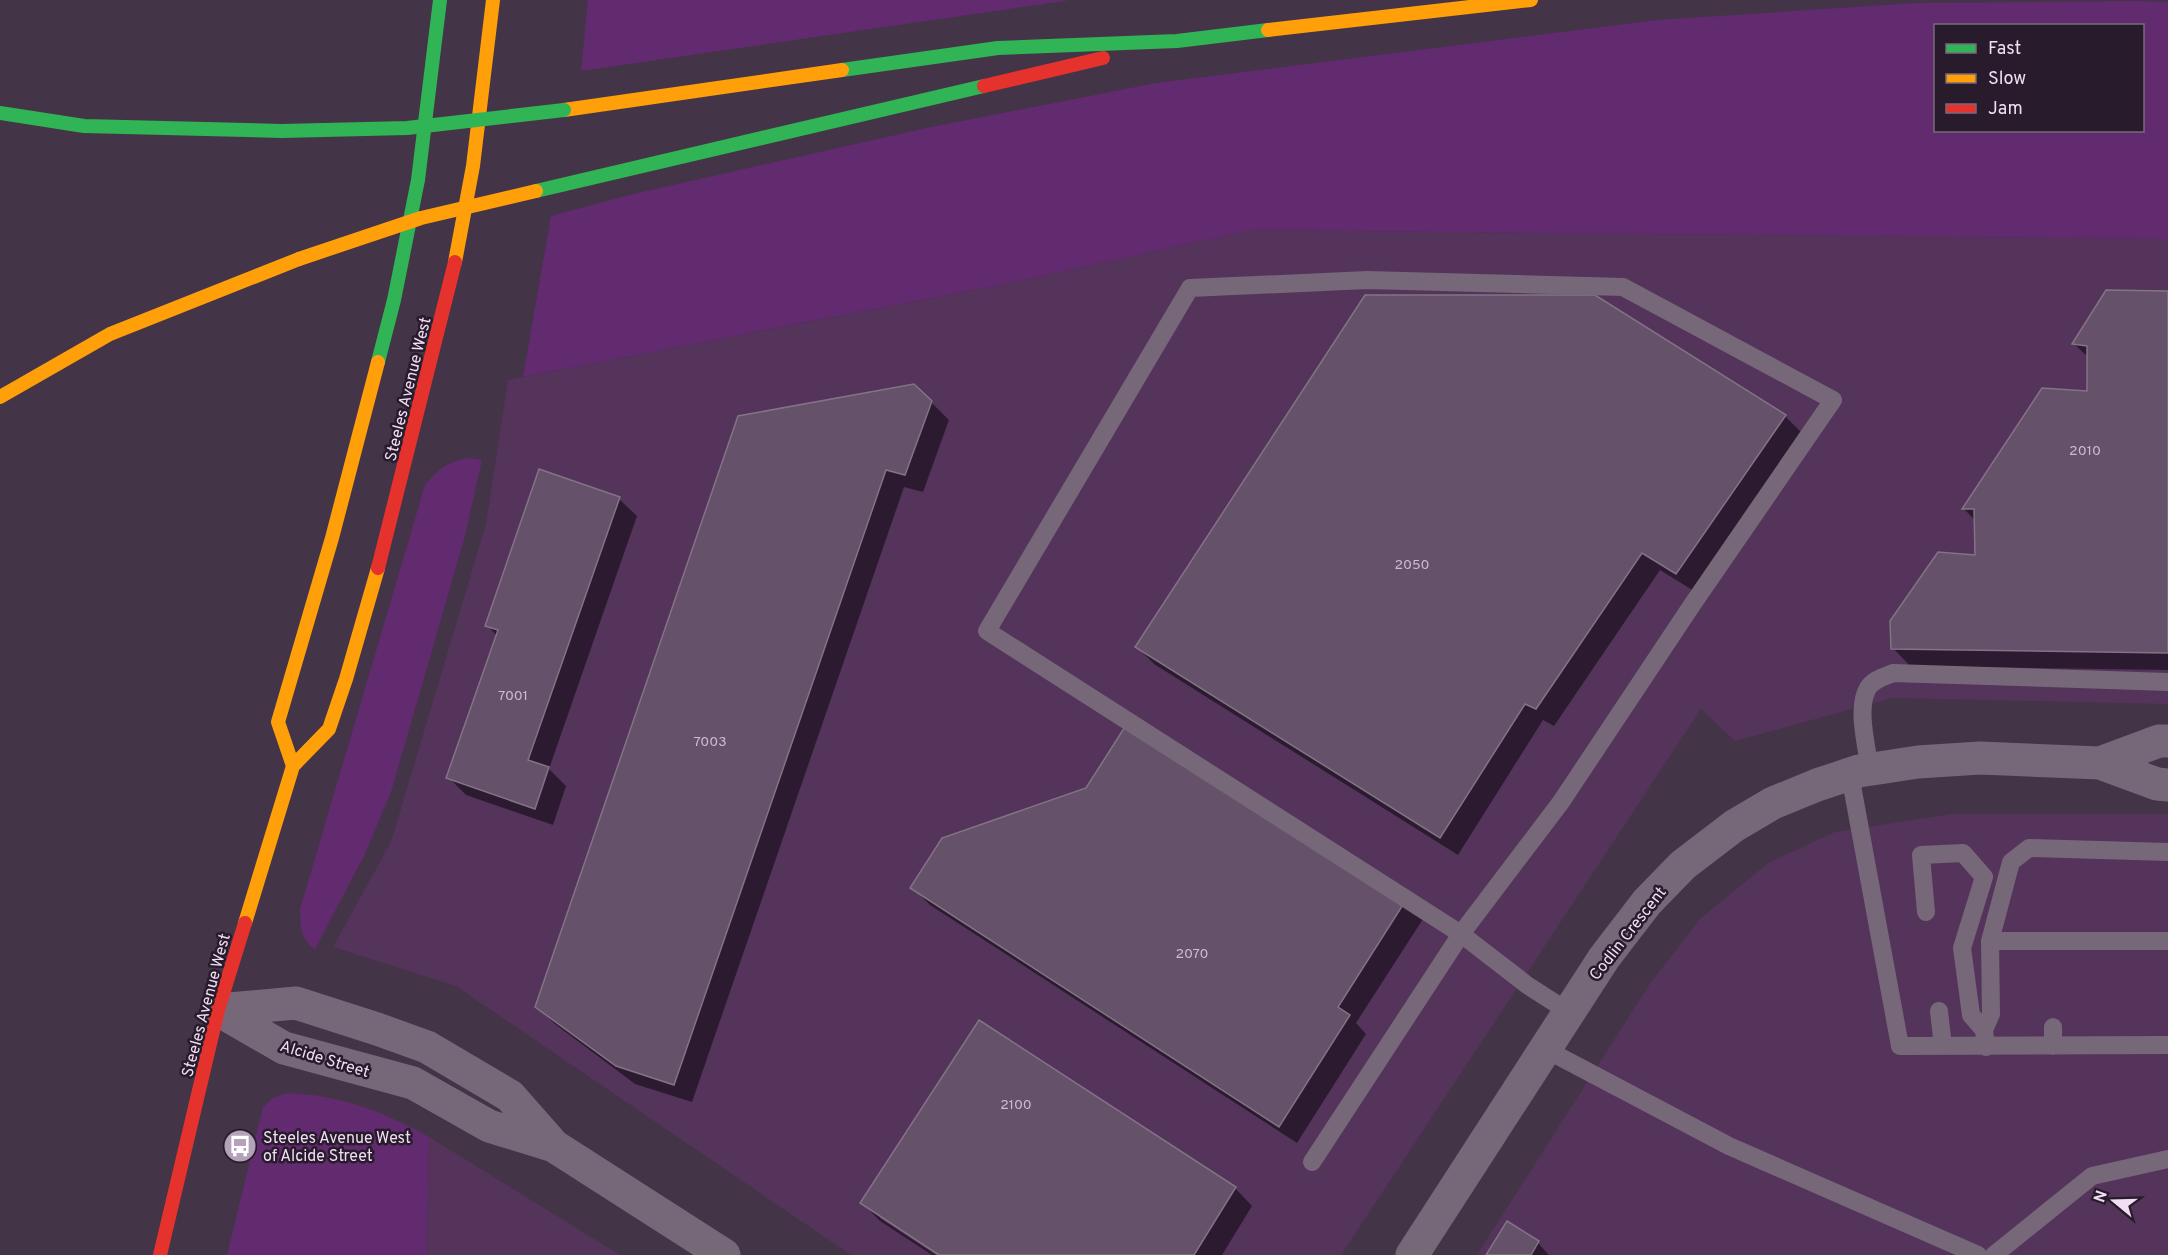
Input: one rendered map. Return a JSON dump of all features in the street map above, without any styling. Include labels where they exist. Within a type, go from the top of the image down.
[{"type":"main road","name":"Steeles Avenue West","points":[[293,766],[278,722],[332,538],[394,300],[418,180],[440,0]]},
{"type":"main road","name":"Steeles Avenue West","points":[[160,1255],[218,1010],[293,766],[329,729],[346,679],[398,492],[456,255],[473,166],[493,0]]},
{"type":"main road","points":[[0,113],[84,126],[282,131],[407,128],[564,110],[998,48],[1177,41],[1531,0]]},
{"type":"main road","points":[[0,397],[110,334],[299,259],[421,218],[1177,41]]},
{"type":"street","name":"Codlin Crescent","points":[[2100,764],[2159,741],[2168,741]]},
{"type":"street","name":"Codlin Crescent","points":[[1412,1255],[1604,958],[1647,902],[1690,859],[1734,826],[1773,802],[1816,785],[1860,772],[1918,762],[1980,758],[2100,764],[2157,784],[2168,785]]},
{"type":"street","name":"Alcide Street","points":[[218,1010],[296,1003],[427,1047],[510,1095],[554,1146]]},
{"type":"street","name":"Alcide Street","points":[[218,1010],[284,1048],[413,1083],[489,1126],[554,1146],[724,1255]]},
{"type":"lane","points":[[1312,1162],[1461,934],[1561,802],[1692,605],[1833,400],[1623,287],[1367,280],[1190,288],[987,631],[1461,934],[1527,985],[1569,1012]]},
{"type":"lane","points":[[2168,682],[1893,673],[1877,679],[1868,688],[1863,717],[1860,772],[1900,1046],[1943,1046],[1985,1039],[2053,1046],[2116,1038],[2168,1045]]},
{"type":"lane","points":[[1985,1039],[1990,1014],[1990,941],[2011,862],[2029,848],[2168,852]]},
{"type":"lane","points":[[1926,912],[1922,855],[1964,853],[1984,877],[1962,948],[1971,1014],[1985,1039]]},
{"type":"lane","points":[[1990,941],[2054,948],[2116,949],[2168,941]]},
{"type":"lane","points":[[1939,1011],[1943,1046]]},
{"type":"lane","points":[[2053,1027],[2053,1046]]},
{"type":"lane","points":[[1545,1049],[1729,1146],[1978,1255]]},
{"type":"lane","points":[[1994,1255],[2092,1176],[2168,1159]]},
{"type":"shaded area","points":[[588,0],[1071,0],[581,71]]},
{"type":"shaded area","points":[[2168,2],[2168,239],[1252,230],[1020,281],[523,377],[551,216],[633,194],[931,127],[1156,83],[1657,20],[1915,3]]},
{"type":"shaded area","points":[[1252,230],[2168,239],[2168,704],[1892,698],[1735,741],[1701,709],[1341,1255],[851,1255],[456,986],[333,947],[391,842],[486,524],[508,380],[1020,281]]},
{"type":"shaded area","points":[[470,458],[482,460],[465,536],[391,792],[365,854],[315,949],[303,936],[300,909],[425,485],[444,466]]},
{"type":"shaded area","points":[[1951,814],[2168,814],[2168,1255],[1477,1255],[1651,982],[1700,919],[1768,863],[1835,832]]},
{"type":"shaded area","points":[[287,1093],[315,1095],[352,1103],[391,1118],[429,1137],[427,1255],[227,1255],[263,1107],[273,1098]]},
{"type":"shaded area","points":[[429,1137],[620,1255],[427,1255]]},
{"type":"building","points":[[2106,290],[2168,291],[2168,653],[1891,649],[1890,621],[1938,552],[1975,555],[1974,509],[1962,509],[2042,388],[2087,391],[2087,346],[2072,344]]},
{"type":"building","points":[[1365,295],[1595,295],[1786,415],[1676,574],[1642,553],[1536,709],[1525,704],[1440,838],[1135,647]]},
{"type":"building","points":[[914,384],[932,401],[905,475],[886,470],[674,1085],[616,1066],[535,1007],[738,416]]},
{"type":"building","points":[[539,469],[620,497],[528,760],[549,767],[535,809],[446,778],[498,630],[485,626]]},
{"type":"building","points":[[1128,722],[1406,900],[1338,1007],[1350,1015],[1279,1127],[910,888],[942,838],[1086,788]]},
{"type":"building","points":[[979,1020],[1236,1187],[1194,1255],[939,1255],[860,1203]]},
{"type":"building","points":[[1507,1221],[1539,1241],[1531,1255],[1486,1255]]},
{"type":"traffic: fast","points":[[378,362],[394,300],[418,180],[440,0]]},
{"type":"traffic: fast","points":[[842,70],[998,48],[1177,41],[1268,30]]},
{"type":"traffic: fast","points":[[536,191],[984,86]]},
{"type":"traffic: fast","points":[[282,131],[407,128],[564,110]]},
{"type":"traffic: fast","points":[[0,113],[84,126],[282,131]]},
{"type":"traffic: slow","points":[[455,262],[473,166],[493,0]]},
{"type":"traffic: slow","points":[[1268,30],[1531,0]]},
{"type":"traffic: slow","points":[[564,110],[842,70]]},
{"type":"traffic: slow","points":[[299,259],[421,218],[536,191]]},
{"type":"traffic: slow","points":[[0,397],[110,334],[299,259]]},
{"type":"traffic: slow","points":[[293,766],[278,722],[332,538],[378,362]]},
{"type":"traffic: slow","points":[[245,923],[293,766],[329,729],[378,568]]},
{"type":"traffic: jam","points":[[984,86],[1103,58]]},
{"type":"traffic: jam","points":[[378,568],[455,262]]},
{"type":"traffic: jam","points":[[160,1255],[218,1010],[245,923]]},
{"type":"place","name":"Steeles Avenue West of Alcide Street","points":[[240,1146]]}]
